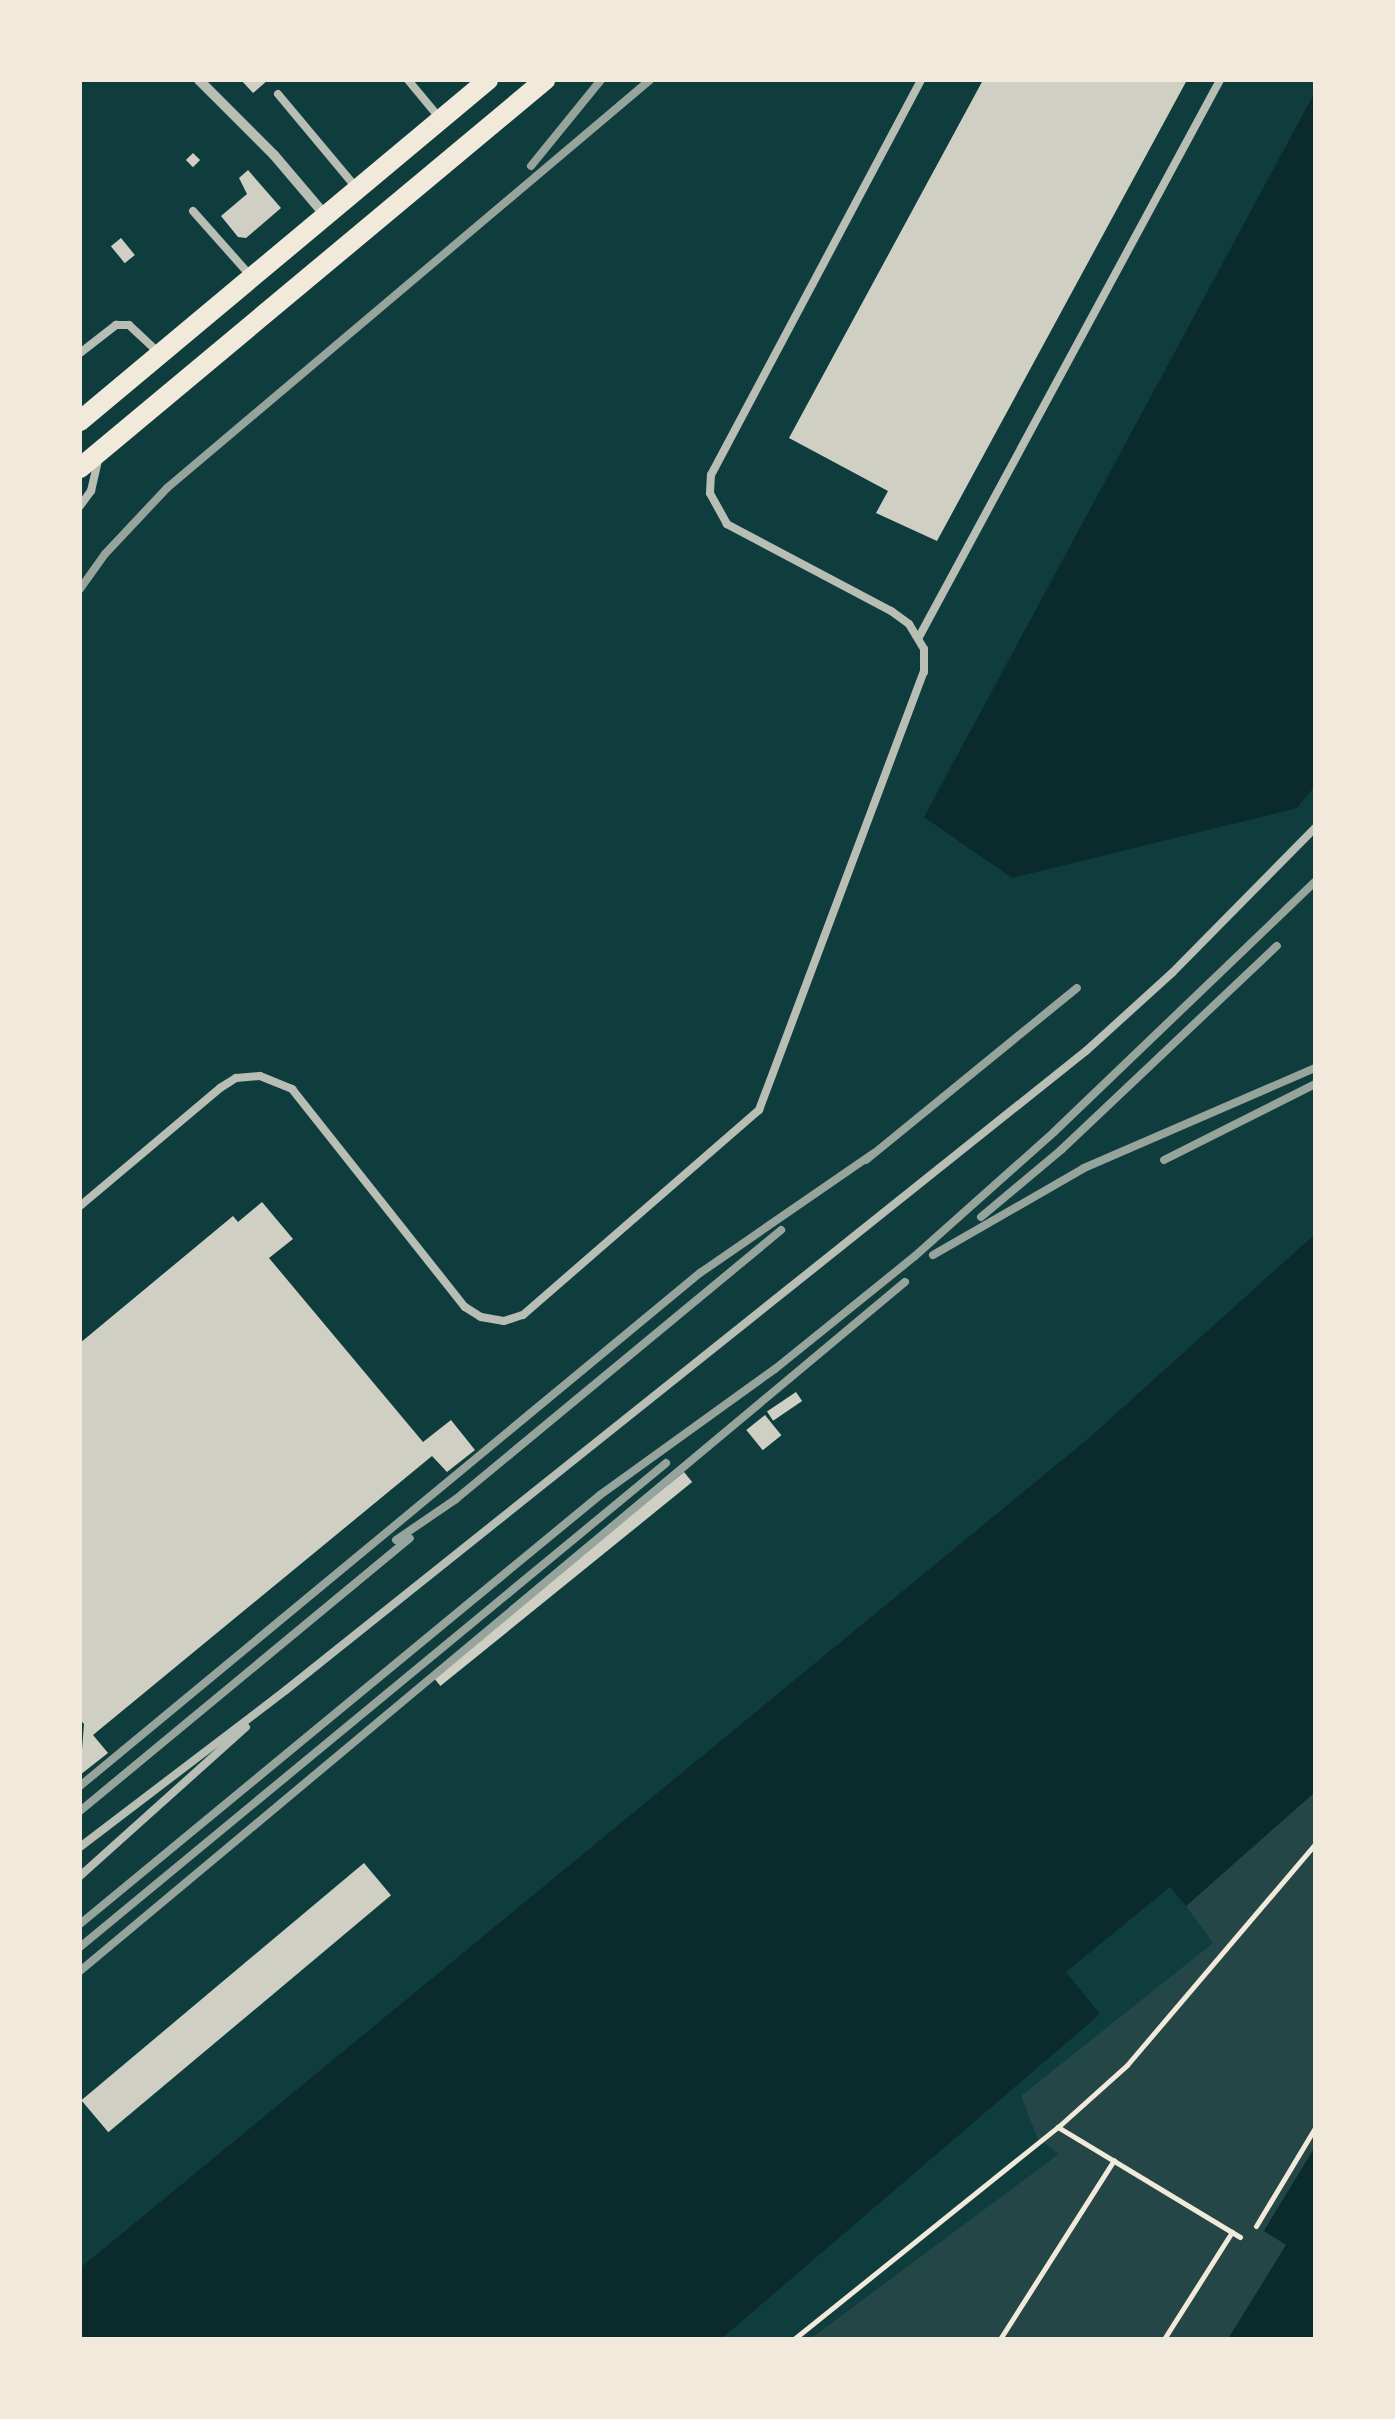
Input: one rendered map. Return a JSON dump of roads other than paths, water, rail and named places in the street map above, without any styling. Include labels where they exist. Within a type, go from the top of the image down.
[{"type":"main road","points":[[80,421],[488,80]]},
{"type":"main road","points":[[80,468],[545,80]]},
{"type":"street","points":[[199,80],[274,155],[326,216]]},
{"type":"lane","points":[[408,80],[442,119]]},
{"type":"lane","points":[[80,1206],[220,1088],[236,1078],[260,1076],[292,1089],[465,1307],[481,1318],[504,1320],[523,1315],[759,1110],[924,672],[924,650],[919,637],[891,611],[727,524],[710,493],[711,475],[921,80]]},
{"type":"lane","points":[[919,637],[1220,80]]},
{"type":"lane","points":[[278,94],[358,189]]},
{"type":"lane","points":[[194,211],[252,278]]},
{"type":"lane","points":[[80,354],[116,324],[129,325],[160,354]]},
{"type":"lane","points":[[80,506],[95,478],[98,452]]},
{"type":"lane","points":[[80,1847],[286,1690],[1086,1051],[1172,973],[1315,828]]},
{"type":"lane","points":[[80,1876],[286,1690]]},
{"type":"railway","points":[[531,166],[601,80]]},
{"type":"railway","points":[[80,589],[105,554],[167,488],[650,80]]},
{"type":"railway","points":[[80,1924],[600,1495],[775,1369],[915,1256],[1054,1132],[1315,882]]},
{"type":"railway","points":[[981,1217],[1061,1150],[1277,946]]},
{"type":"railway","points":[[866,1160],[1077,988]]},
{"type":"railway","points":[[933,1255],[1084,1168],[1315,1068]]},
{"type":"railway","points":[[1164,1160],[1315,1084]]},
{"type":"railway","points":[[80,1786],[700,1273],[874,1153]]},
{"type":"railway","points":[[396,1540],[456,1499],[781,1230]]},
{"type":"railway","points":[[80,1971],[905,1282]]},
{"type":"railway","points":[[80,1947],[666,1463]]},
{"type":"railway","points":[[80,1811],[410,1538]]}]
